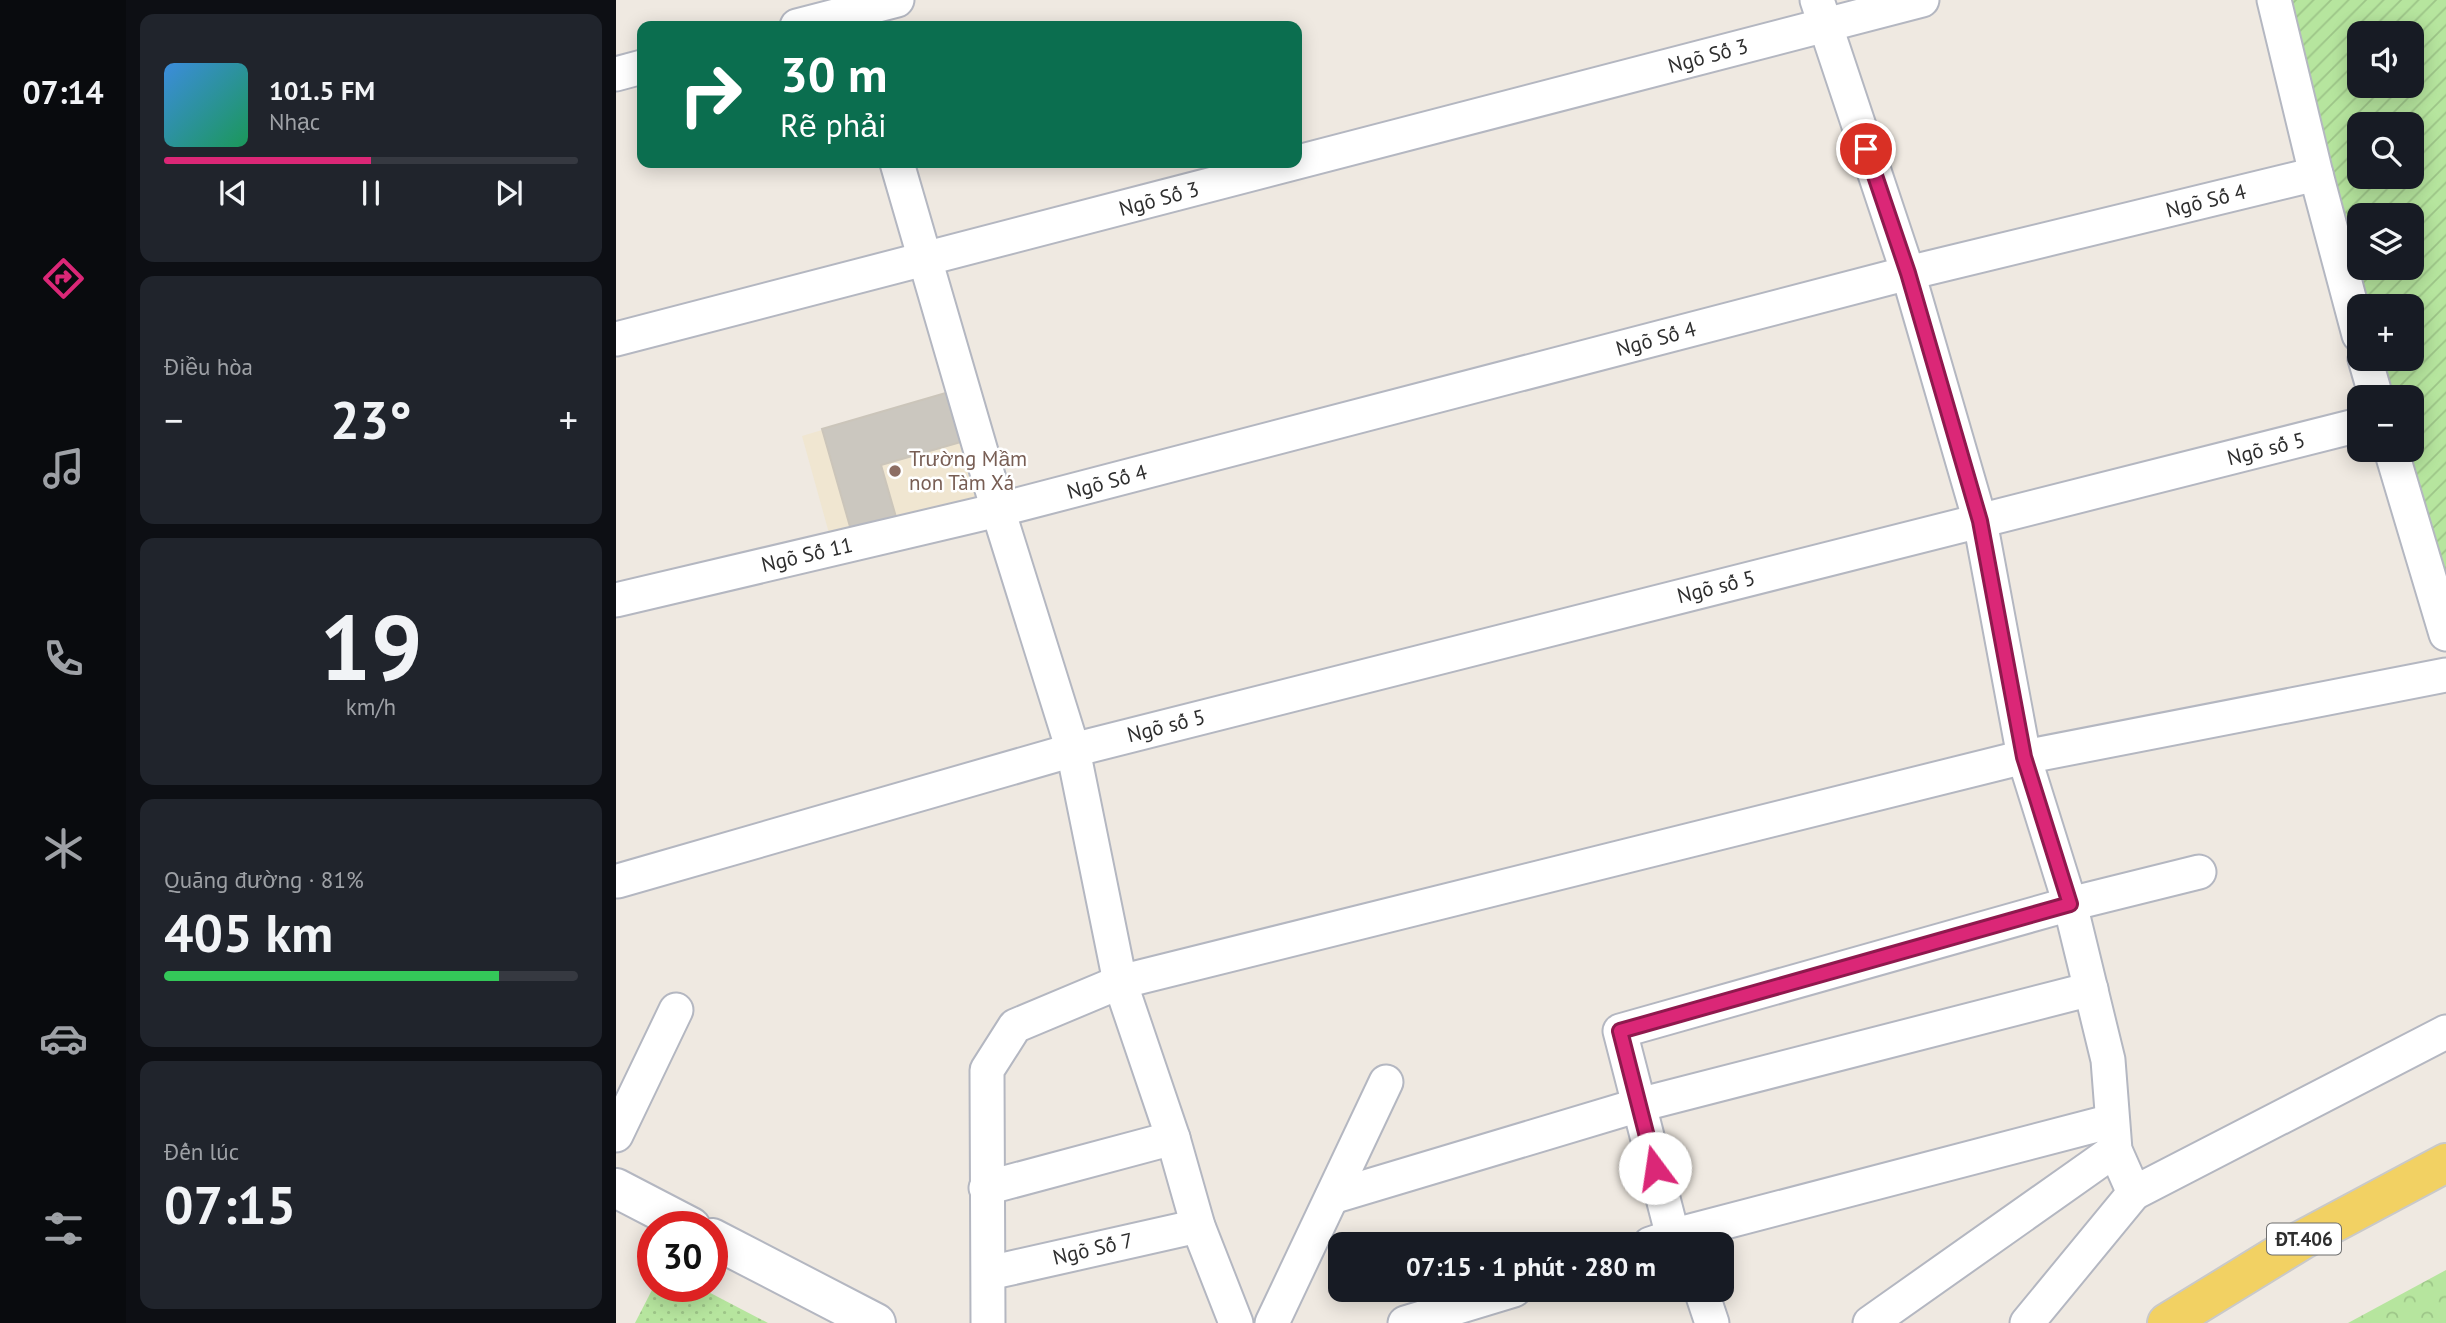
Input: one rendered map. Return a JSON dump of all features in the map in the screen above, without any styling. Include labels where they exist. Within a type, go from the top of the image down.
[{"type":"main road","name":"ĐT.406","points":[[2167,1323],[2302,1240],[2446,1163]]},
{"type":"street","points":[[818,21],[897,0]]},
{"type":"street","points":[[1922,0],[1821,13],[1908,273],[1980,521],[2024,757],[2070,904],[2108,1060],[2113,1135],[2134,1193]]},
{"type":"street","points":[[2274,0],[2348,294]]},
{"type":"street","name":"Ngõ Số 3","points":[[1302,156],[1821,13]]},
{"type":"street","points":[[616,74],[637,68]]},
{"type":"street","points":[[899,168],[998,510],[1073,750],[1121,982],[1173,1138],[1198,1226],[1236,1323]]},
{"type":"street","name":"Ngõ Số 3","points":[[616,339],[926,259],[1257,168]]},
{"type":"street","name":"Ngõ Số 4","points":[[998,510],[1908,273],[2316,174]]},
{"type":"street","name":"Ngõ số 5","points":[[618,881],[1073,750],[2347,428]]},
{"type":"street","points":[[2395,462],[2446,634]]},
{"type":"street","name":"Ngõ Số 11","points":[[616,600],[998,510]]},
{"type":"street","points":[[988,1323],[987,1070],[1015,1026],[1121,982],[2024,757],[2446,675]]},
{"type":"street","points":[[1671,1232],[1620,1031],[2070,904],[2199,872]]},
{"type":"street","points":[[1332,1197],[1639,1105],[2091,989]]},
{"type":"street","points":[[616,1135],[676,1010]]},
{"type":"street","points":[[2027,1323],[2134,1193],[2446,1032]]},
{"type":"street","points":[[1272,1323],[1387,1082]]},
{"type":"street","points":[[1707,1232],[2113,1135]]},
{"type":"street","points":[[1870,1323],[2113,1135]]},
{"type":"street","points":[[986,1188],[1173,1138]]},
{"type":"street","points":[[616,1188],[660,1211]]},
{"type":"street","name":"Ngõ Số 7","points":[[989,1273],[1198,1226]]},
{"type":"street","points":[[728,1246],[876,1323]]},
{"type":"street","points":[[1405,1323],[1453,1317],[1487,1302]]},
{"type":"street","points":[[1705,1302],[1712,1323]]},
{"type":"shaded area","name":"Trường Mầm non Tàm Xá","points":[[956,390],[985,503],[832,544],[802,436]]},
{"type":"green space","points":[[2279,0],[2446,0],[2446,578],[2412,462],[2424,462],[2424,385],[2391,385],[2386,371],[2424,371],[2424,294],[2364,294],[2360,280],[2424,280],[2424,203],[2347,203],[2347,236]]},
{"type":"green space","points":[[2446,1270],[2446,1323],[2348,1323]]},
{"type":"green space","points":[[646,1302],[728,1302],[768,1323],[635,1323]]},
{"type":"building","points":[[956,390],[971,439],[881,465],[898,524],[853,537],[822,429]]},
{"type":"place","name":"Trường Mầm non Tàm Xá","points":[[895,471]]},
{"type":"route","points":[[1655,1168],[1620,1031],[2070,904],[2024,757],[1980,521],[1908,273],[1866,149]]}]
